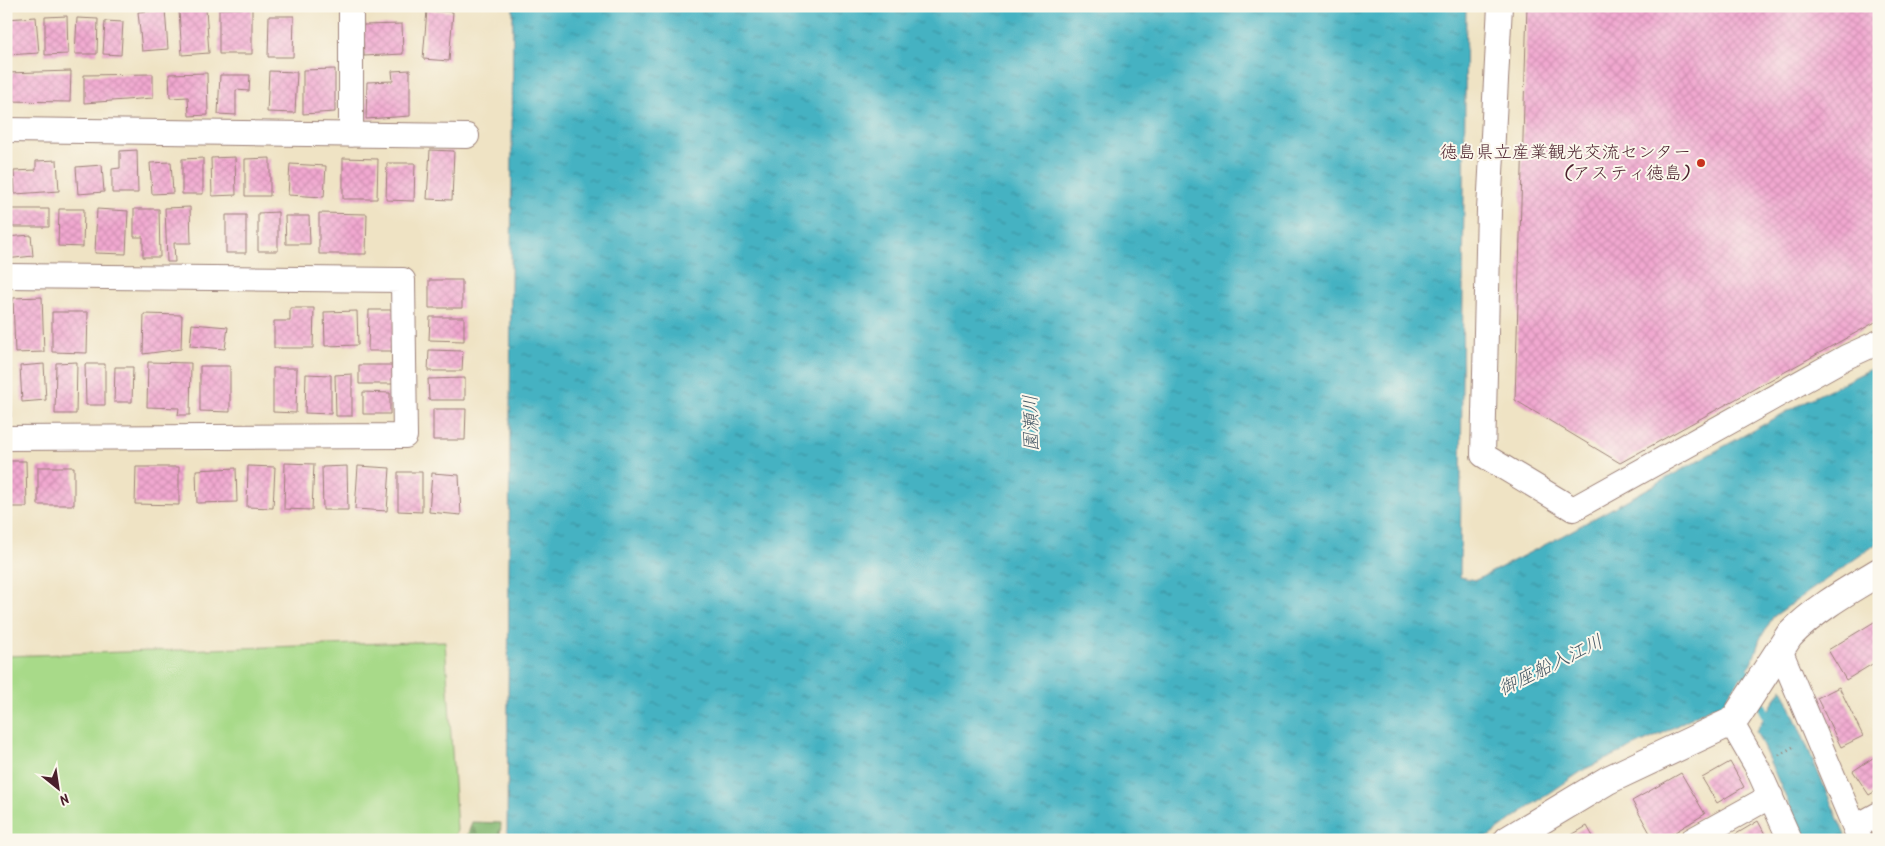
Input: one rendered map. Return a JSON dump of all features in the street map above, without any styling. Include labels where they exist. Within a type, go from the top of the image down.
[{"type":"street","points":[[351,6],[351,135]]},
{"type":"street","points":[[1500,6],[1489,210],[1483,455],[1572,509],[1846,357],[1879,342]]},
{"type":"street","points":[[6,130],[467,136]]},
{"type":"street","points":[[6,276],[403,280],[404,426],[404,436],[6,438]]},
{"type":"street","points":[[1508,840],[1608,780],[1734,719],[1776,656],[1799,626],[1817,610],[1879,572]]},
{"type":"street","points":[[1776,656],[1857,833],[1879,814]]},
{"type":"street","points":[[1734,719],[1790,840]]},
{"type":"street","points":[[1692,840],[1771,796]]},
{"type":"path","points":[[1775,757],[1798,744]]},
{"type":"green space","points":[[445,641],[457,830],[454,840],[6,840],[6,656]]},
{"type":"green space","points":[[472,822],[501,823],[500,840],[466,840]]},
{"type":"water","points":[[513,6],[1466,6],[1460,577],[1476,580],[1560,537],[1806,401],[1879,365],[1879,542],[1773,617],[1760,639],[1752,663],[1720,706],[1711,707],[1663,733],[1585,769],[1484,840],[507,840]]},
{"type":"water","points":[[1782,688],[1847,840],[1805,840],[1756,731]]},
{"type":"building","name":"徳島県立産業観光交流センター (アスティ徳島)","points":[[1527,6],[1879,6],[1879,320],[1620,463],[1515,400]]},
{"type":"building","points":[[252,8],[252,54],[219,54],[219,9]]},
{"type":"building","points":[[165,9],[168,49],[142,51],[138,12]]},
{"type":"building","points":[[206,9],[209,53],[182,55],[179,11]]},
{"type":"building","points":[[427,10],[453,12],[449,61],[423,59]]},
{"type":"building","points":[[67,16],[68,54],[45,55],[45,17]]},
{"type":"building","points":[[269,16],[294,16],[293,57],[268,57]]},
{"type":"building","points":[[36,17],[39,53],[6,55],[6,19]]},
{"type":"building","points":[[77,18],[98,19],[97,54],[75,54]]},
{"type":"building","points":[[105,21],[123,22],[121,55],[103,54]]},
{"type":"building","points":[[402,24],[403,54],[364,56],[363,25]]},
{"type":"building","points":[[335,69],[335,112],[303,114],[303,70]]},
{"type":"building","points":[[410,70],[410,116],[366,119],[367,82],[393,81],[392,71]]},
{"type":"building","points":[[71,71],[70,102],[6,101],[6,73]]},
{"type":"building","points":[[269,71],[297,72],[295,113],[267,112]]},
{"type":"building","points":[[207,73],[208,115],[189,116],[188,97],[170,98],[169,74]]},
{"type":"building","points":[[153,74],[153,98],[84,103],[84,75]]},
{"type":"building","points":[[220,75],[250,75],[249,91],[236,90],[236,115],[218,114]]},
{"type":"building","points":[[137,150],[138,193],[112,193],[112,169],[120,168],[120,151]]},
{"type":"building","points":[[430,150],[454,151],[452,200],[427,199]]},
{"type":"building","points":[[235,157],[236,195],[212,196],[211,158]]},
{"type":"building","points":[[203,158],[203,194],[182,194],[182,159]]},
{"type":"building","points":[[270,158],[270,196],[245,196],[245,159]]},
{"type":"building","points":[[343,158],[378,159],[377,199],[343,199]]},
{"type":"building","points":[[57,160],[59,191],[15,194],[14,171],[36,170],[36,161]]},
{"type":"building","points":[[171,162],[173,193],[152,194],[150,163]]},
{"type":"building","points":[[387,163],[415,163],[414,201],[386,200]]},
{"type":"building","points":[[290,164],[326,166],[324,197],[288,195]]},
{"type":"building","points":[[102,165],[104,192],[78,194],[76,167]]},
{"type":"building","points":[[190,207],[191,243],[174,243],[175,262],[167,262],[165,208]]},
{"type":"building","points":[[6,209],[49,209],[49,227],[6,227]]},
{"type":"building","points":[[59,209],[84,209],[83,247],[58,246]]},
{"type":"building","points":[[97,209],[128,211],[126,254],[95,253]]},
{"type":"building","points":[[134,209],[159,209],[160,257],[143,257],[143,237],[134,237]]},
{"type":"building","points":[[278,212],[278,251],[258,251],[258,213]]},
{"type":"building","points":[[319,213],[367,214],[366,254],[319,254]]},
{"type":"building","points":[[226,215],[246,215],[246,253],[226,253]]},
{"type":"building","points":[[285,216],[309,216],[310,244],[286,244]]},
{"type":"building","points":[[31,235],[33,256],[6,259],[6,237]]},
{"type":"building","points":[[429,280],[462,280],[462,308],[429,308]]},
{"type":"building","points":[[42,297],[44,352],[15,353],[13,298]]},
{"type":"building","points":[[290,308],[314,308],[313,348],[274,348],[274,321],[290,321]]},
{"type":"building","points":[[369,310],[395,310],[394,351],[368,351]]},
{"type":"building","points":[[357,311],[358,345],[325,346],[324,312]]},
{"type":"building","points":[[52,312],[88,312],[87,353],[52,352]]},
{"type":"building","points":[[144,314],[182,315],[181,349],[143,354]]},
{"type":"building","points":[[430,317],[464,317],[464,341],[429,340]]},
{"type":"building","points":[[192,324],[228,327],[225,349],[190,346]]},
{"type":"building","points":[[429,350],[463,351],[462,371],[428,371]]},
{"type":"building","points":[[9,362],[11,417],[6,417],[6,363]]},
{"type":"building","points":[[77,362],[76,414],[55,414],[56,363]]},
{"type":"building","points":[[148,362],[191,363],[190,415],[178,415],[179,408],[147,407]]},
{"type":"building","points":[[44,364],[46,400],[22,402],[20,366]]},
{"type":"building","points":[[85,364],[105,364],[105,405],[86,405]]},
{"type":"building","points":[[359,365],[394,365],[393,384],[359,384]]},
{"type":"building","points":[[200,366],[230,366],[230,412],[200,411]]},
{"type":"building","points":[[115,367],[133,367],[132,402],[114,402]]},
{"type":"building","points":[[273,368],[297,368],[296,413],[273,412]]},
{"type":"building","points":[[306,374],[331,375],[331,414],[305,413]]},
{"type":"building","points":[[352,374],[352,416],[336,416],[335,375]]},
{"type":"building","points":[[465,378],[465,400],[429,400],[428,379]]},
{"type":"building","points":[[363,392],[390,393],[390,414],[363,414]]},
{"type":"building","points":[[433,409],[466,409],[465,440],[433,440]]},
{"type":"building","points":[[6,461],[26,461],[27,507],[6,507]]},
{"type":"building","points":[[285,463],[314,464],[312,510],[284,509]]},
{"type":"building","points":[[248,466],[275,467],[273,508],[247,507]]},
{"type":"building","points":[[347,466],[348,510],[323,510],[322,467]]},
{"type":"building","points":[[358,466],[390,468],[387,511],[355,509]]},
{"type":"building","points":[[38,467],[74,467],[74,505],[38,505]]},
{"type":"building","points":[[136,467],[179,467],[179,505],[135,504]]},
{"type":"building","points":[[236,468],[237,502],[197,503],[196,470]]},
{"type":"building","points":[[398,472],[422,472],[422,512],[398,511]]},
{"type":"building","points":[[432,473],[459,475],[461,515],[429,512]]},
{"type":"building","points":[[1879,619],[1879,660],[1846,680],[1828,650]]},
{"type":"building","points":[[1839,687],[1863,736],[1841,747],[1817,698]]},
{"type":"building","points":[[1879,754],[1879,789],[1869,795],[1853,771]]},
{"type":"building","points":[[1730,762],[1744,787],[1717,803],[1702,778]]},
{"type":"building","points":[[1681,773],[1705,814],[1662,840],[1654,840],[1632,801]]},
{"type":"building","points":[[1758,821],[1768,840],[1726,840]]},
{"type":"building","points":[[1587,826],[1595,840],[1569,840],[1568,837]]},
{"type":"waterway","points":[[1740,662],[1771,724]]},
{"type":"place","name":"徳島県立産業観光交流センター (アスティ徳島)","points":[[1701,163]]},
{"type":"water label","name":"園瀬川","points":[[1032,423]]},
{"type":"water label","name":"御座船入江川","points":[[1551,666]]}]
